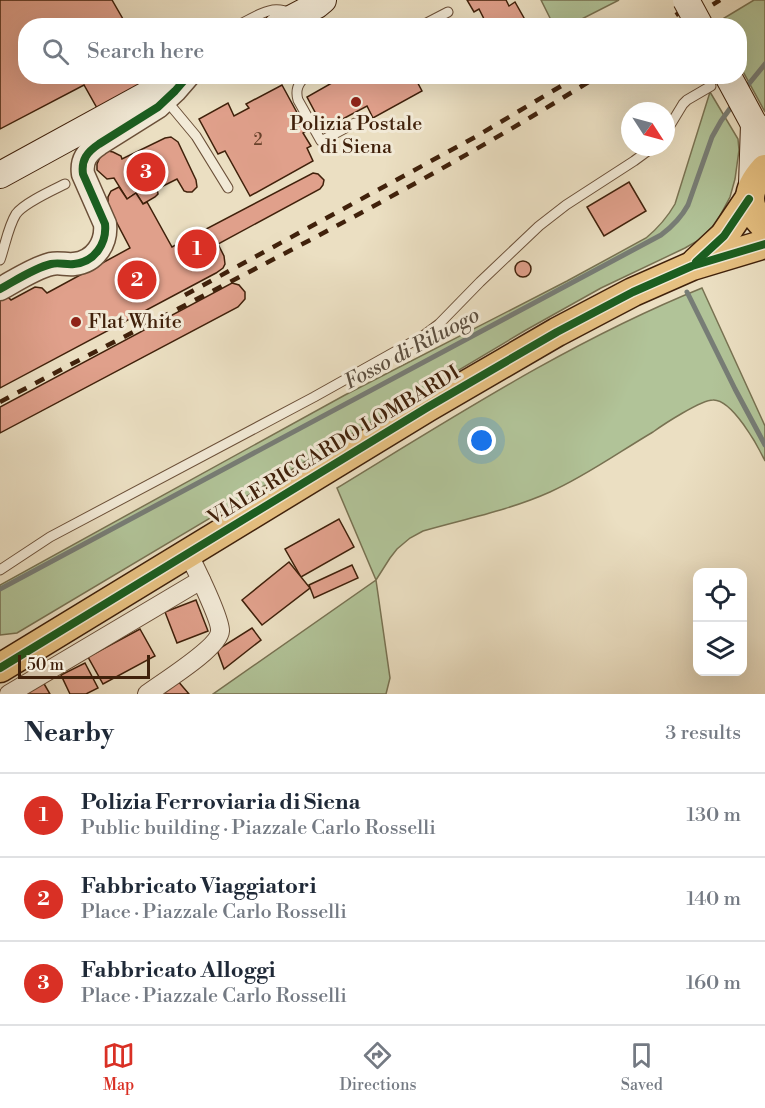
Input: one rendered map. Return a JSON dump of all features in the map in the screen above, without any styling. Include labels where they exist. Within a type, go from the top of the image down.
[{"type":"main road","points":[[686,0],[696,18]]},
{"type":"main road","points":[[0,174],[166,84]]},
{"type":"main road","points":[[723,84],[760,128],[756,185],[751,208],[765,226]]},
{"type":"main road","name":"VIALE RICCARDO LOMBARDI","points":[[692,266],[724,236],[756,185]]},
{"type":"main road","name":"VIALE RICCARDO LOMBARDI","points":[[0,668],[537,343],[623,297],[692,266],[765,244]]},
{"type":"street","points":[[0,289],[50,264],[74,264],[87,259],[98,250],[104,242],[105,224],[83,174],[82,165],[85,157],[90,150],[166,100],[181,84]]},
{"type":"street","points":[[147,694],[210,649],[219,636],[220,626],[188,553]]},
{"type":"street","points":[[9,694],[201,580]]},
{"type":"lane","points":[[253,18],[277,6],[310,12]]},
{"type":"lane","points":[[436,18],[448,12]]},
{"type":"lane","points":[[300,84],[296,95],[321,141],[355,123]]},
{"type":"lane","points":[[675,116],[682,104],[715,84]]},
{"type":"lane","points":[[166,100],[196,136],[228,188]]},
{"type":"lane","points":[[0,570],[50,537],[423,336],[439,324],[480,282],[566,204],[641,156]]},
{"type":"lane","points":[[0,260],[17,213],[25,206],[65,184]]},
{"type":"lane","name":"VIALE RICCARDO LOMBARDI","points":[[19,647],[48,639]]},
{"type":"green space","points":[[541,0],[619,0],[584,18],[550,18]]},
{"type":"green space","points":[[754,0],[765,0],[765,112],[747,79],[747,18],[724,18]]},
{"type":"green space","points":[[710,92],[738,139],[739,150],[730,197],[716,223],[699,240],[601,288],[526,330],[17,633],[0,635],[0,585],[345,395],[646,238],[669,214],[675,204]]},
{"type":"green space","points":[[702,288],[765,426],[765,461],[736,415],[720,402],[707,401],[550,492],[503,509],[423,531],[410,538],[397,549],[376,580],[337,488],[515,380],[607,331]]},
{"type":"green space","points":[[376,580],[390,678],[386,694],[213,694]]},
{"type":"building","points":[[0,0],[112,0],[122,18],[18,18],[18,84],[141,84],[97,108],[84,85],[0,129]]},
{"type":"building","points":[[467,0],[506,0],[509,6],[515,2],[524,18],[484,18],[479,9],[474,12]]},
{"type":"building","name":"Polizia Postale di Siena","points":[[330,84],[418,84],[422,91],[373,118],[367,106],[324,129],[307,97]]},
{"type":"building","points":[[282,85],[307,131],[303,133],[311,146],[307,148],[313,161],[250,196],[225,151],[218,154],[199,119],[228,103],[234,116],[249,108],[246,104]]},
{"type":"building","points":[[171,137],[178,142],[196,180],[197,187],[192,192],[184,191],[177,179],[157,189],[158,194],[143,204],[136,193],[127,199],[114,178],[107,179],[97,170],[101,155],[108,151],[121,156],[122,159]]},
{"type":"building","points":[[313,173],[318,174],[324,180],[320,189],[218,244],[225,264],[216,273],[0,388],[0,293],[11,300],[35,287],[42,288],[47,293],[130,248],[108,206],[111,191],[119,187],[127,199],[136,193],[143,204],[147,202],[172,247]]},
{"type":"building","points":[[629,182],[646,211],[604,236],[587,207]]},
{"type":"building","points":[[523,261],[529,263],[531,269],[529,275],[523,277],[517,275],[515,269],[517,263]]},
{"type":"building","points":[[232,283],[239,285],[245,292],[245,299],[238,307],[0,433],[0,407]]},
{"type":"building","points":[[339,519],[354,547],[301,577],[285,549]]},
{"type":"building","points":[[289,562],[310,588],[262,625],[242,600]]},
{"type":"building","points":[[352,565],[358,578],[314,598],[309,585]]},
{"type":"building","points":[[196,600],[208,631],[177,643],[165,612]]},
{"type":"building","points":[[252,628],[261,640],[224,669],[217,650]]},
{"type":"building","points":[[140,629],[155,656],[103,684],[88,657]]},
{"type":"building","points":[[85,663],[98,688],[86,694],[70,694],[61,675]]},
{"type":"building","points":[[177,680],[189,694],[160,694]]},
{"type":"building","points":[[43,682],[50,694],[22,694]]},
{"type":"waterway","name":"Fosso di Riluogo","points":[[743,91],[765,64]]},
{"type":"waterway","name":"Fosso di Riluogo","points":[[0,589],[661,235],[676,222],[688,205],[712,137],[734,103]]},
{"type":"waterway","points":[[687,292],[765,445]]},
{"type":"railway","points":[[671,18],[699,0]]},
{"type":"railway","points":[[692,18],[720,0]]},
{"type":"railway","points":[[185,295],[477,136],[565,84]]},
{"type":"railway","points":[[0,402],[377,204],[452,163],[585,84]]},
{"type":"cycle path","points":[[0,289],[38,268],[54,263],[81,262],[94,255],[102,244],[105,224],[83,174],[86,157],[99,144],[158,107],[181,84]]},
{"type":"cycle path","points":[[696,262],[724,236],[749,199]]},
{"type":"cycle path","points":[[0,668],[428,407],[557,332],[633,292],[692,266],[765,244]]},
{"type":"place","name":"Polizia Postale di Siena","points":[[356,102]]},
{"type":"place","name":"Fabbricato Alloggi","points":[[146,172]]},
{"type":"place","name":"Polizia Ferroviaria di Siena","points":[[197,249]]},
{"type":"place","name":"Fabbricato Viaggiatori","points":[[137,280]]},
{"type":"place","name":"Flat White","points":[[76,322]]}]
